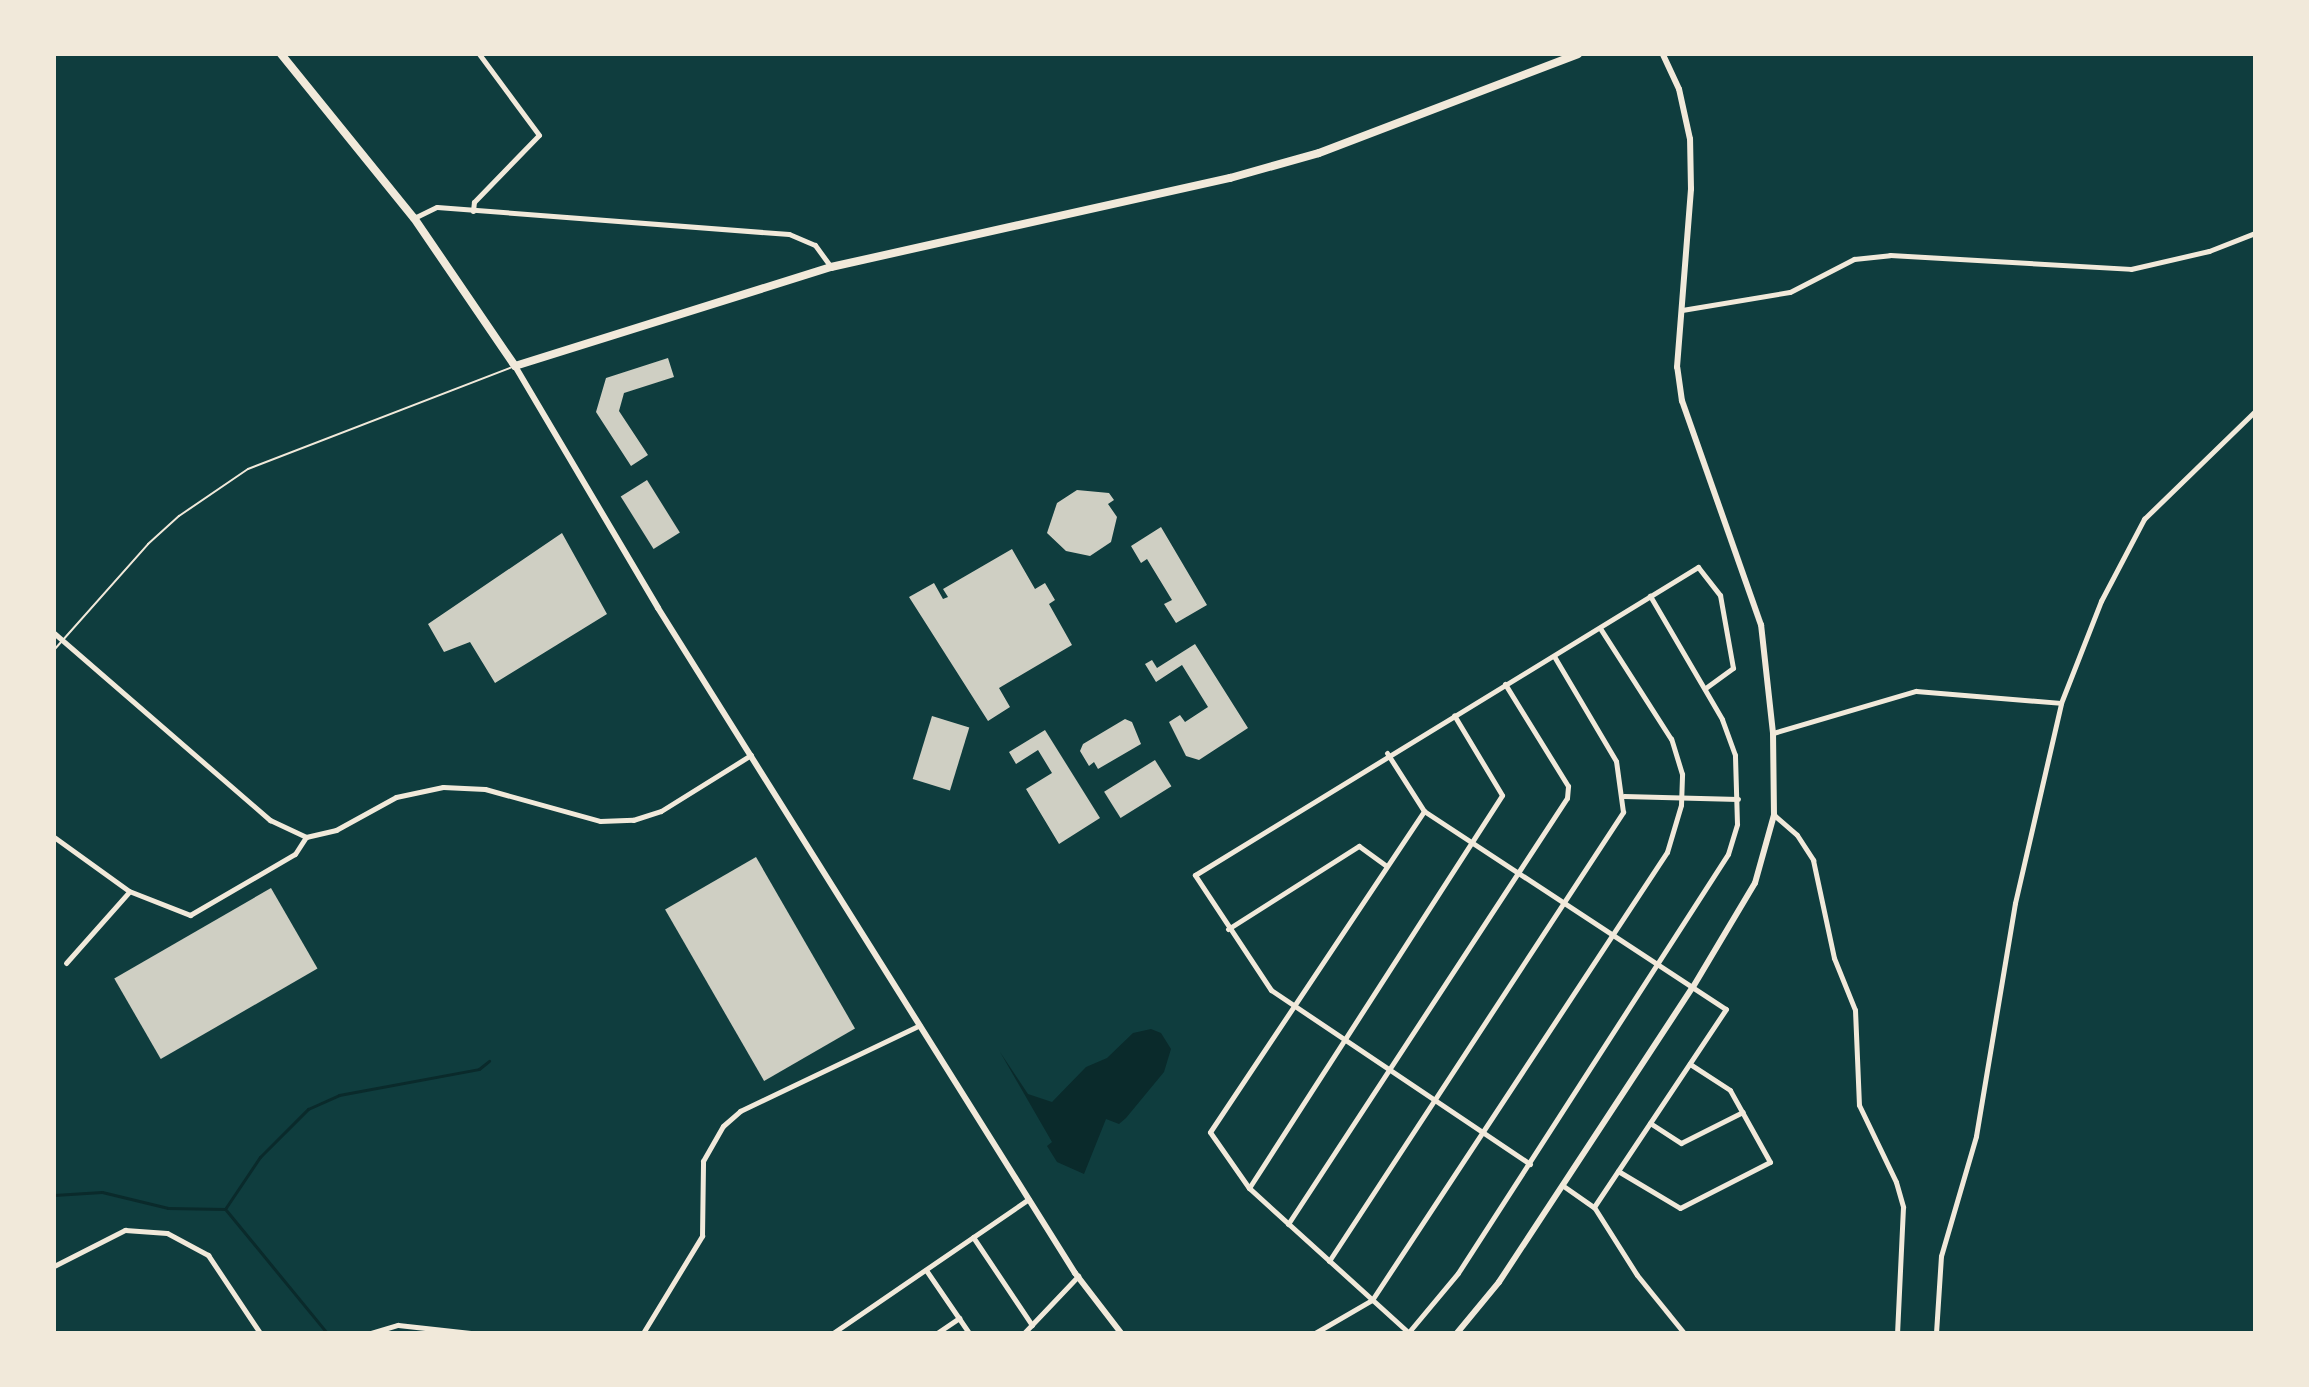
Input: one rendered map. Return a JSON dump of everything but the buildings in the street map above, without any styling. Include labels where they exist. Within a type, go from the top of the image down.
[{"type":"main road","points":[[281,54],[414,218],[515,366],[831,267],[1289,161],[1578,54]]},
{"type":"street","points":[[473,211],[474,202],[539,135],[479,54]]},
{"type":"street","points":[[1457,1333],[1499,1282],[1693,987],[1755,883],[1774,815],[1773,733],[1761,625],[1682,401],[1677,367],[1690,139],[1679,89],[1663,54]]},
{"type":"street","points":[[414,218],[437,207],[789,234],[815,245],[831,267]]},
{"type":"street","points":[[1682,310],[1790,292],[1854,259],[1890,255],[2131,269],[2209,251],[2255,233]]},
{"type":"street","points":[[515,366],[658,608],[1078,1276],[1121,1333]]},
{"type":"street","points":[[1936,1333],[1941,1256],[1976,1136],[2015,903],[2061,703],[2101,601],[2144,519],[2255,411]]},
{"type":"street","points":[[1530,1164],[1293,1009],[1271,990],[1195,875],[1387,753],[1554,656],[1698,567],[1720,595],[1733,668],[1705,688]]},
{"type":"street","points":[[1424,811],[1210,1132],[1249,1188],[1408,1333],[1458,1273],[1660,966],[1728,854],[1738,799],[1735,755],[1705,688],[1650,596]]},
{"type":"street","points":[[1315,1333],[1372,1300],[1667,852],[1681,798],[1682,774],[1671,739],[1600,628]]},
{"type":"street","points":[[54,633],[270,820],[306,837],[336,830],[396,797],[443,787],[485,789],[600,821],[633,820],[661,811],[752,754]]},
{"type":"street","points":[[1329,1261],[1617,825],[1624,796],[1616,761],[1554,656]]},
{"type":"street","points":[[1288,1224],[1569,792],[1505,684]]},
{"type":"street","points":[[1773,733],[1916,691],[2061,703]]},
{"type":"street","points":[[1249,1188],[1474,844],[1502,795],[1454,715]]},
{"type":"street","points":[[1387,753],[1424,811],[1726,1009],[1594,1207]]},
{"type":"street","points":[[1624,796],[1738,799]]},
{"type":"street","points":[[1774,815],[1797,835],[1813,860],[1834,958],[1855,1010],[1859,1105],[1896,1182],[1903,1207],[1897,1333]]},
{"type":"street","points":[[54,837],[129,891],[190,915],[295,854],[306,837]]},
{"type":"street","points":[[1228,929],[1359,846],[1387,866]]},
{"type":"street","points":[[66,963],[129,891]]},
{"type":"street","points":[[643,1333],[702,1236],[703,1161],[723,1126],[740,1111],[920,1025]]},
{"type":"street","points":[[1618,1171],[1680,1208],[1770,1162],[1730,1090],[1690,1064]]},
{"type":"street","points":[[1650,1123],[1681,1143],[1743,1112]]},
{"type":"street","points":[[1562,1185],[1594,1207],[1637,1275],[1684,1333]]},
{"type":"street","points":[[833,1333],[1029,1199]]},
{"type":"street","points":[[54,1266],[125,1230],[167,1233],[208,1255],[260,1333]]},
{"type":"street","points":[[973,1237],[1032,1325]]},
{"type":"street","points":[[926,1270],[969,1333]]},
{"type":"street","points":[[1024,1333],[1078,1276]]},
{"type":"street","points":[[937,1333],[959,1318]]},
{"type":"street","points":[[371,1333],[398,1325],[471,1333]]},
{"type":"lane","points":[[54,650],[120,571],[179,516],[248,469],[515,366]]},
{"type":"water","points":[[1151,1029],[1161,1033],[1171,1049],[1164,1072],[1119,1124],[1106,1119],[1084,1174],[1057,1162],[1047,1146],[1052,1142],[1000,1052],[1028,1094],[1052,1102],[1086,1067],[1107,1058],[1133,1033]]},
{"type":"waterway","points":[[54,1195],[102,1192],[168,1208],[225,1209],[260,1157],[308,1109],[339,1095],[479,1069],[489,1061]]},
{"type":"waterway","points":[[226,1210],[327,1333]]}]
